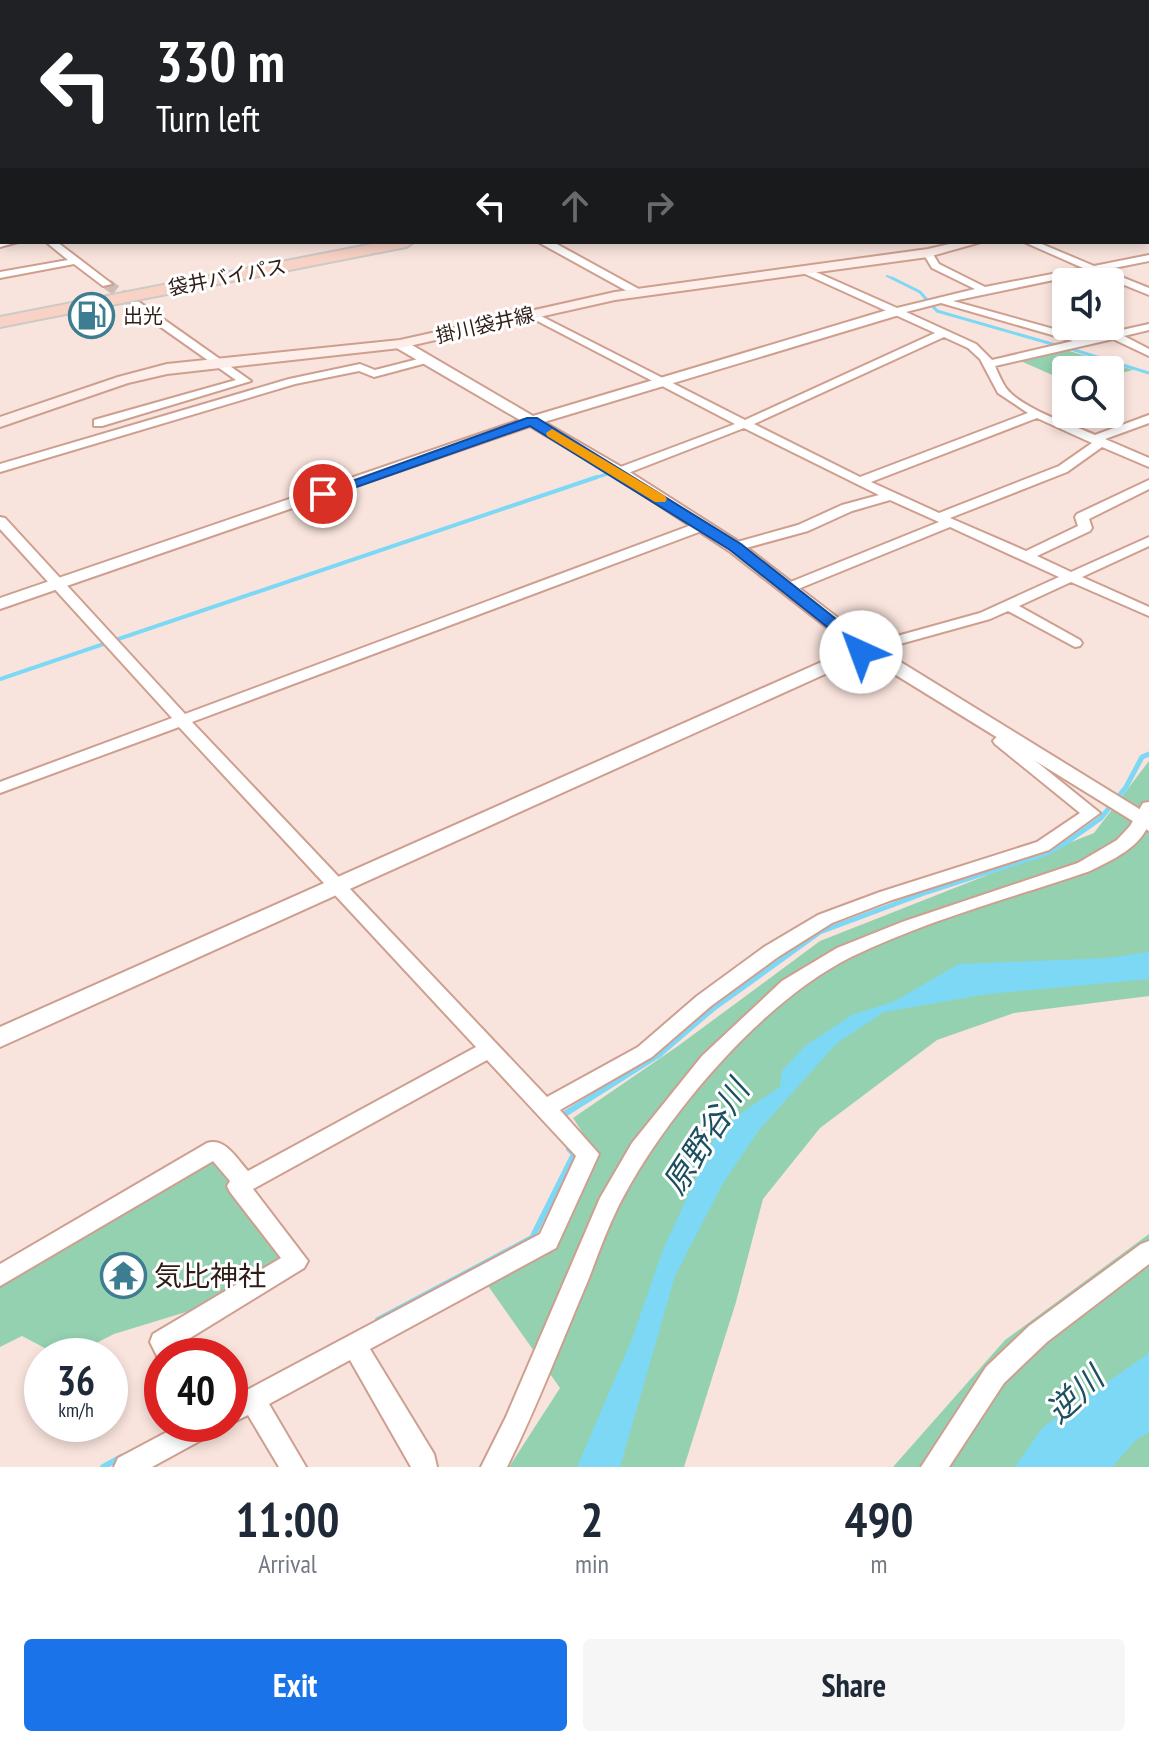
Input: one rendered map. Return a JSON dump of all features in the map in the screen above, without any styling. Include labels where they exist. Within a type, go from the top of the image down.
[{"type":"highway","name":"袋井バイパス","points":[[0,322],[360,244]]},
{"type":"highway","name":"袋井バイパス","points":[[0,314],[395,244]]},
{"type":"main road","name":"掛川袋井線","points":[[0,422],[123,380],[167,369],[400,344],[640,293],[928,253],[966,244]]},
{"type":"street","points":[[54,244],[80,264]]},
{"type":"street","points":[[548,244],[640,293]]},
{"type":"street","points":[[1034,244],[1096,268]]},
{"type":"street","points":[[928,253],[935,266],[984,290]]},
{"type":"street","points":[[1104,268],[1149,258]]},
{"type":"street","points":[[0,275],[80,264]]},
{"type":"street","points":[[80,264],[80,270],[121,294],[245,381],[98,423]]},
{"type":"street","points":[[806,271],[980,352],[1002,391],[1037,414],[1149,463]]},
{"type":"street","points":[[0,604],[532,421],[894,312],[1052,278]]},
{"type":"street","points":[[1124,280],[1149,292]]},
{"type":"street","points":[[121,294],[159,326],[170,328]]},
{"type":"street","points":[[942,301],[1085,342]]},
{"type":"street","points":[[531,315],[859,482],[1149,612]]},
{"type":"street","points":[[1124,333],[1149,327]]},
{"type":"street","points":[[619,472],[745,424],[944,333]]},
{"type":"street","points":[[988,364],[1093,340]]},
{"type":"street","points":[[1124,340],[1149,353]]},
{"type":"street","points":[[400,344],[619,472],[735,547],[866,649],[1008,738],[1147,817],[1131,838],[1110,854],[1084,867],[909,926],[844,953],[789,986],[728,1041],[671,1106],[640,1149],[608,1204],[516,1423],[494,1467]]},
{"type":"street","points":[[0,468],[293,381],[360,367],[374,374],[426,360]]},
{"type":"street","points":[[859,482],[1037,414]]},
{"type":"street","points":[[788,588],[1063,469],[1098,440],[1149,419]]},
{"type":"street","points":[[1027,556],[1085,528],[1082,517],[1149,484]]},
{"type":"street","points":[[735,547],[803,528],[847,508],[891,496]]},
{"type":"street","points":[[0,521],[588,1154],[548,1241],[248,1403]]},
{"type":"street","points":[[0,788],[702,526]]},
{"type":"street","points":[[0,1038],[866,649],[985,616],[1149,541]]},
{"type":"street","points":[[1008,605],[1075,643]]},
{"type":"street","points":[[545,1108],[645,1052],[704,1001],[771,952],[825,919],[886,896],[1043,846],[1091,813],[1001,741],[1008,738]]},
{"type":"street","points":[[169,1338],[296,1261],[238,1186],[490,1049]]},
{"type":"street","points":[[0,1276],[215,1149],[245,1183]]},
{"type":"street","points":[[934,1467],[995,1375],[1038,1334],[1149,1251]]},
{"type":"street","points":[[354,1345],[425,1463],[424,1467]]},
{"type":"street","points":[[253,1400],[293,1467]]},
{"type":"street","points":[[127,1467],[172,1442]]},
{"type":"green space","points":[[1066,350],[1086,356],[1052,356],[1052,375],[1014,358]]},
{"type":"green space","points":[[1149,761],[1149,996],[1014,1013],[937,1040],[820,1128],[763,1199],[736,1302],[684,1467],[509,1467],[560,1388],[481,1276],[549,1237],[595,1152],[573,1118],[678,1046],[820,941],[1094,833]]},
{"type":"green space","points":[[215,1149],[296,1261],[209,1305],[106,1338],[22,1336],[0,1347],[0,1276]]},
{"type":"green space","points":[[1149,1234],[1149,1467],[893,1467],[1005,1340]]},
{"type":"water","points":[[1149,952],[1149,973],[1040,985],[884,1012],[836,1044],[759,1130],[722,1185],[675,1276],[620,1467],[577,1467],[632,1339],[662,1252],[719,1128],[780,1087],[782,1071],[805,1046],[852,1015],[893,1002],[959,964],[1107,958]]},
{"type":"water","points":[[1149,1353],[1149,1432],[1136,1440],[1112,1467],[1015,1467],[1043,1427]]},
{"type":"waterway","points":[[275,0],[333,0]]},
{"type":"waterway","points":[[887,276],[896,280]]},
{"type":"waterway","points":[[892,278],[896,280]]},
{"type":"waterway","points":[[896,280],[920,292],[937,311],[1059,346]]},
{"type":"waterway","points":[[1068,348],[1149,373]]},
{"type":"waterway","points":[[592,479],[607,474]]},
{"type":"waterway","points":[[592,479],[597,477]]},
{"type":"waterway","points":[[0,679],[592,479]]},
{"type":"waterway","points":[[658,1056],[713,1009],[820,932],[927,892],[1047,853],[1067,842],[1101,818],[1126,787],[1142,757],[1149,754]]},
{"type":"waterway","name":"原野谷川","points":[[989,983],[1149,968]]},
{"type":"waterway","points":[[560,1117],[660,1054]]},
{"type":"waterway","points":[[378,1320],[532,1238],[574,1154],[569,1149]]},
{"type":"waterway","points":[[103,1467],[121,1457]]},
{"type":"tunnel","points":[[107,284],[135,304]]},
{"type":"slow traffic","points":[[552,433],[660,499]]},
{"type":"place","name":"出光","points":[[92,316]]},
{"type":"place","name":"気比神社","points":[[123,1276]]},
{"type":"route","points":[[323,494],[532,421],[619,472],[735,547],[866,649],[861,652]]},
{"type":"water label","name":"逆川","points":[[1075,1395]]}]
